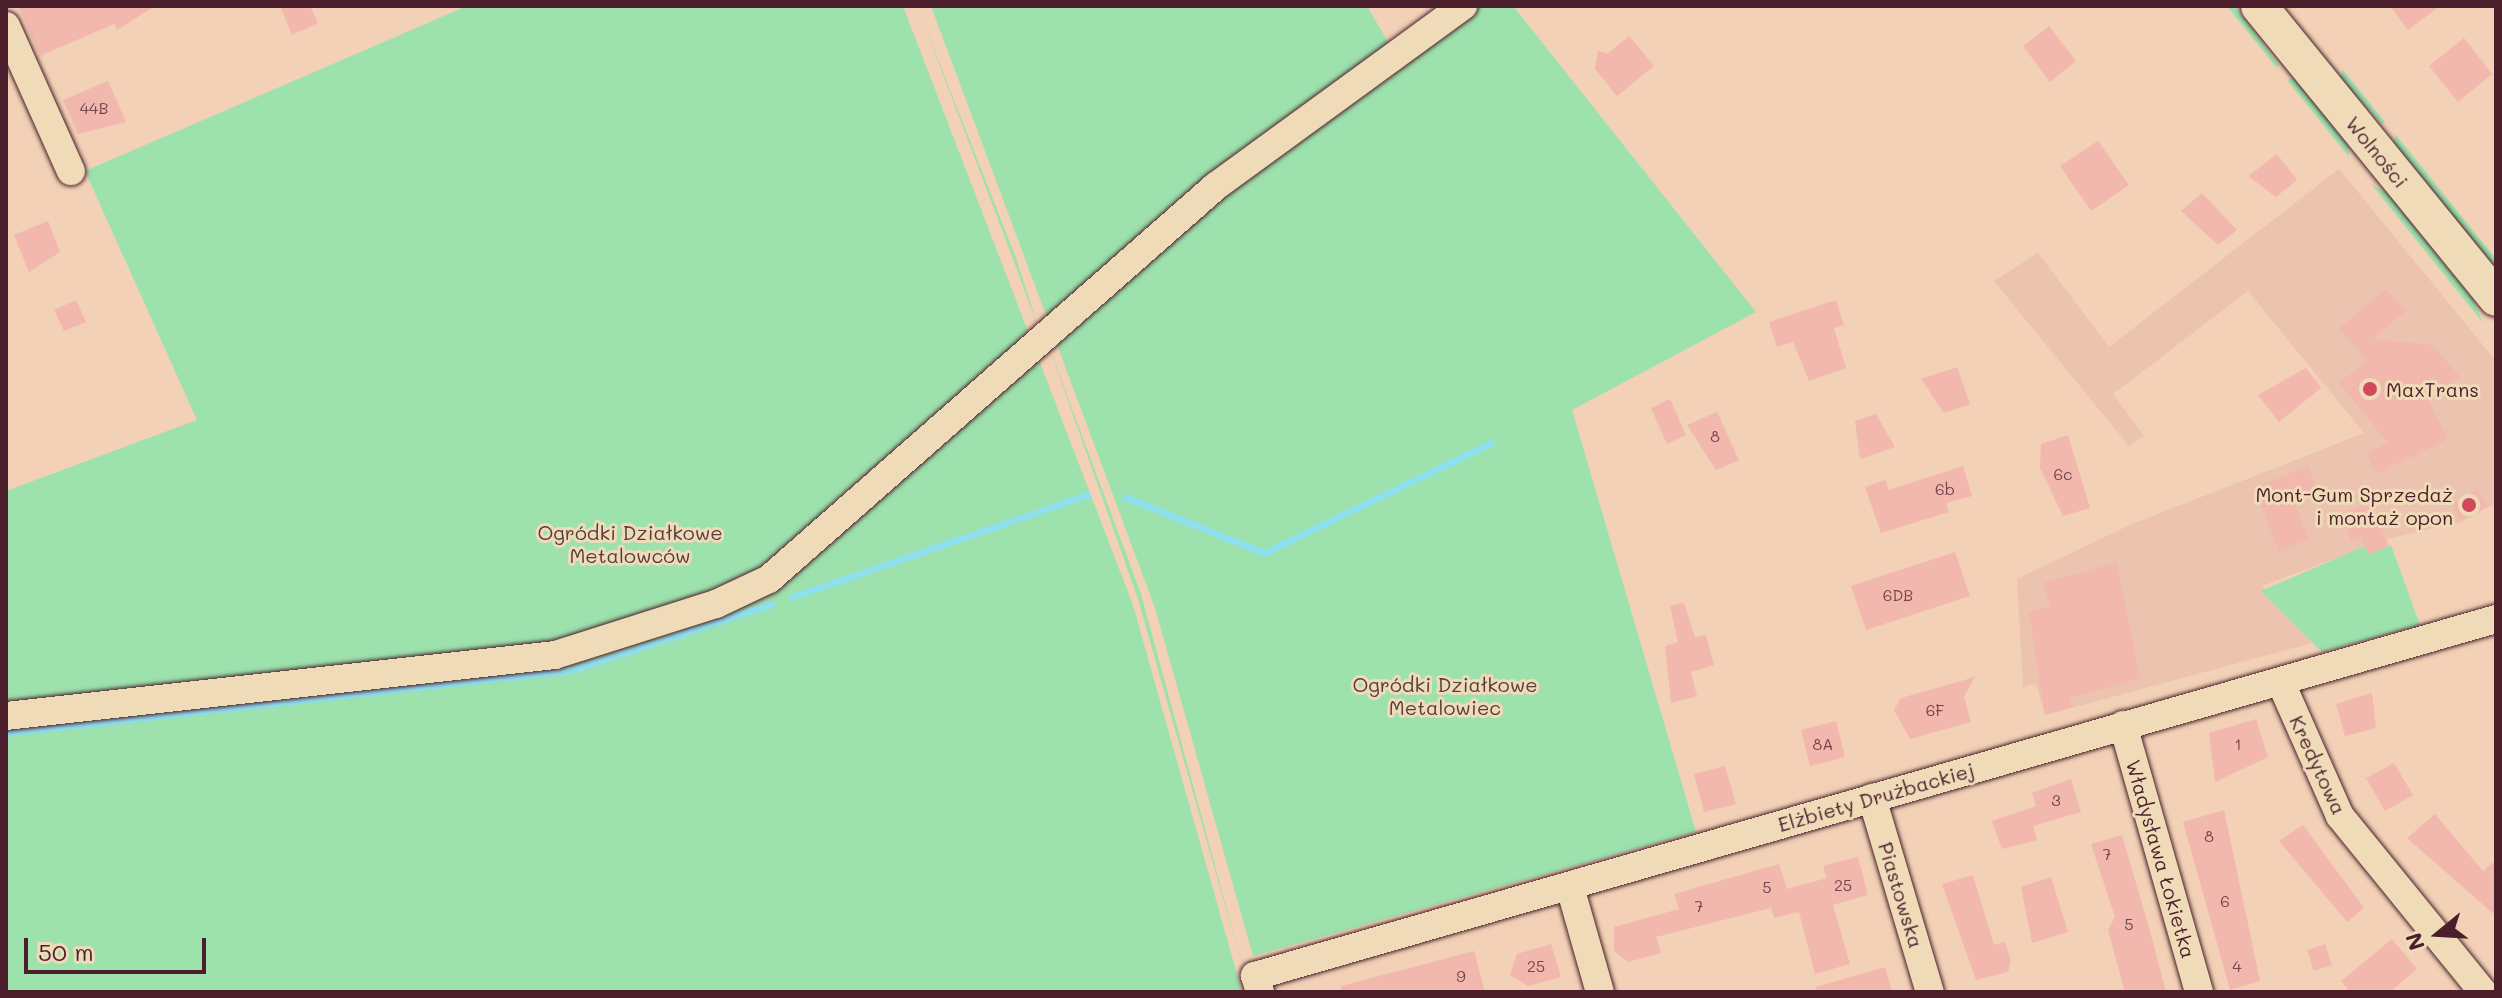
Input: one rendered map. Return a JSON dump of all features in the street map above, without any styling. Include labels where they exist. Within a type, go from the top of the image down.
[{"type":"main road","name":"Wolności","points":[[2259,6],[2496,298]]},
{"type":"street","points":[[6,716],[555,655],[716,604],[769,579],[1216,186],[1463,6]]},
{"type":"street","points":[[6,26],[71,171]]},
{"type":"street","name":"Elżbiety Drużbackiej","points":[[1258,984],[1570,887],[2496,619]]},
{"type":"street","name":"Kredytowa","points":[[2281,683],[2340,816],[2483,992]]},
{"type":"street","name":"Władysława Łokietka","points":[[2123,725],[2199,992]]},
{"type":"street","name":"Piastowska","points":[[1872,798],[1930,992]]},
{"type":"street","points":[[1570,887],[1600,992]]},
{"type":"shaded area","points":[[2339,169],[2496,361],[2496,503],[2461,522],[2387,539],[2262,586],[2312,643],[2045,715],[2036,684],[2023,687],[2017,579],[2130,525],[2364,433],[2248,291],[2113,394],[2144,436],[2129,446],[1994,281],[2038,253],[2109,347]]},
{"type":"green space","name":"Ogródki Działkowe Metalowców","points":[[467,6],[903,6],[1133,605],[1242,992],[6,992],[6,491],[197,420],[85,171]]},
{"type":"green space","points":[[917,6],[1016,258],[1039,330],[1013,259]]},
{"type":"green space","name":"Ogródki Działkowe Metalowiec","points":[[931,6],[1367,6],[1389,44],[1474,6],[1513,6],[1756,312],[1572,410],[1696,832],[1253,956],[1155,608]]},
{"type":"green space","points":[[2227,6],[2235,6],[2279,65],[2276,67]]},
{"type":"green space","points":[[2343,70],[2385,122],[2382,124],[2339,77]]},
{"type":"green space","points":[[2294,78],[2348,144],[2349,157],[2287,80]]},
{"type":"green space","points":[[2396,135],[2496,259],[2496,269],[2393,142]]},
{"type":"green space","points":[[2372,185],[2389,194],[2473,299],[2483,323]]},
{"type":"green space","points":[[1048,344],[1141,594],[1242,965],[1138,599]]},
{"type":"green space","points":[[2391,545],[2420,625],[2322,652],[2261,591],[2365,546],[2369,554]]},
{"type":"building","points":[[18,6],[155,6],[117,30],[114,24],[40,56]]},
{"type":"building","points":[[280,6],[310,6],[318,23],[292,35]]},
{"type":"building","points":[[2390,6],[2440,6],[2408,30]]},
{"type":"building","points":[[2049,26],[2076,61],[2050,82],[2023,46]]},
{"type":"building","points":[[1629,36],[1654,66],[1617,96],[1595,69],[1598,50],[1607,54]]},
{"type":"building","points":[[2464,38],[2492,74],[2458,102],[2429,66]]},
{"type":"building","points":[[108,81],[126,122],[78,134],[63,100]]},
{"type":"building","points":[[2098,141],[2129,185],[2091,211],[2060,166]]},
{"type":"building","points":[[2277,154],[2297,180],[2276,197],[2248,176]]},
{"type":"building","points":[[2202,193],[2237,230],[2218,245],[2181,211]]},
{"type":"building","points":[[48,221],[60,252],[29,272],[14,235]]},
{"type":"building","points":[[2386,289],[2406,311],[2372,339],[2433,345],[2460,377],[2425,393],[2448,439],[2376,474],[2366,454],[2388,443],[2339,383],[2367,361],[2339,328]]},
{"type":"building","points":[[76,300],[86,322],[64,331],[54,310]]},
{"type":"building","points":[[1836,300],[1844,325],[1834,328],[1846,368],[1809,381],[1793,342],[1777,347],[1769,322]]},
{"type":"building","points":[[1957,367],[1970,404],[1944,413],[1921,379]]},
{"type":"building","points":[[2306,368],[2321,388],[2279,422],[2258,395]]},
{"type":"building","points":[[1670,399],[1686,435],[1667,444],[1651,408]]},
{"type":"building","points":[[1717,412],[1739,460],[1716,470],[1687,425]]},
{"type":"building","points":[[1876,414],[1895,447],[1860,459],[1855,421]]},
{"type":"building","points":[[2068,435],[2090,508],[2063,516],[2040,468],[2041,444]]},
{"type":"building","points":[[1963,466],[1972,496],[1946,503],[1949,512],[1881,533],[1865,487],[1885,480],[1889,490]]},
{"type":"building","points":[[2308,466],[2319,493],[2294,503],[2309,539],[2279,551],[2254,488]]},
{"type":"building","name":"Mont-Gum Sprzedaż i montaż opon","points":[[2478,489],[2487,506],[2460,520],[2452,504]]},
{"type":"building","points":[[2371,501],[2389,546],[2368,554],[2361,537],[2351,541],[2341,514]]},
{"type":"building","points":[[1955,552],[1970,596],[1866,630],[1851,586]]},
{"type":"building","points":[[2117,562],[2140,678],[2070,698],[2073,707],[2045,715],[2029,612],[2050,606],[2043,583]]},
{"type":"building","points":[[1684,603],[1695,637],[1706,635],[1714,665],[1691,672],[1697,696],[1671,703],[1665,646],[1678,642],[1670,606]]},
{"type":"building","points":[[1975,677],[1964,697],[1971,722],[1910,739],[1894,710],[1901,698]]},
{"type":"building","points":[[2372,693],[2376,728],[2345,736],[2336,704]]},
{"type":"building","points":[[2256,719],[2268,757],[2215,782],[2209,733]]},
{"type":"building","points":[[1836,721],[1845,757],[1810,766],[1801,730]]},
{"type":"building","points":[[2394,763],[2413,795],[2385,811],[2366,778]]},
{"type":"building","points":[[1725,766],[1736,804],[1704,812],[1694,774]]},
{"type":"building","points":[[2071,779],[2081,812],[2033,826],[2037,840],[2002,849],[1992,821],[2036,806],[2032,793]]},
{"type":"building","points":[[2224,810],[2260,981],[2230,990],[2183,822]]},
{"type":"building","points":[[2435,814],[2483,871],[2496,860],[2496,916],[2407,838]]},
{"type":"building","points":[[2303,825],[2364,908],[2347,922],[2279,841]]},
{"type":"building","points":[[2122,835],[2166,992],[2125,992],[2108,930],[2115,917],[2091,844]]},
{"type":"building","points":[[1858,857],[1868,895],[1833,905],[1850,964],[1815,974],[1799,912],[1774,918],[1771,908],[1656,937],[1661,953],[1628,962],[1614,951],[1614,927],[1679,909],[1674,894],[1779,864],[1787,889],[1827,878],[1823,866]]},
{"type":"building","points":[[1973,875],[1994,945],[2005,942],[2011,961],[2008,972],[1976,980],[1942,884]]},
{"type":"building","points":[[2051,877],[2068,932],[2032,943],[2021,887]]},
{"type":"building","points":[[2392,939],[2417,969],[2390,992],[2350,992],[2341,981]]},
{"type":"building","points":[[1551,944],[1561,977],[1528,986],[1510,975],[1517,954]]},
{"type":"building","points":[[2325,944],[2332,965],[2314,971],[2307,950]]},
{"type":"building","points":[[1474,951],[1485,992],[1341,992],[1341,986]]},
{"type":"building","points":[[1885,967],[1892,992],[1817,992],[1816,987]]},
{"type":"waterway","points":[[1125,497],[1264,553],[1491,443]]},
{"type":"waterway","points":[[792,597],[1087,495]]},
{"type":"waterway","points":[[6,733],[573,670],[771,604]]},
{"type":"place","name":"MaxTrans","points":[[2370,389]]},
{"type":"place","name":"Mont-Gum Sprzedaż i montaż opon","points":[[2469,505]]}]
